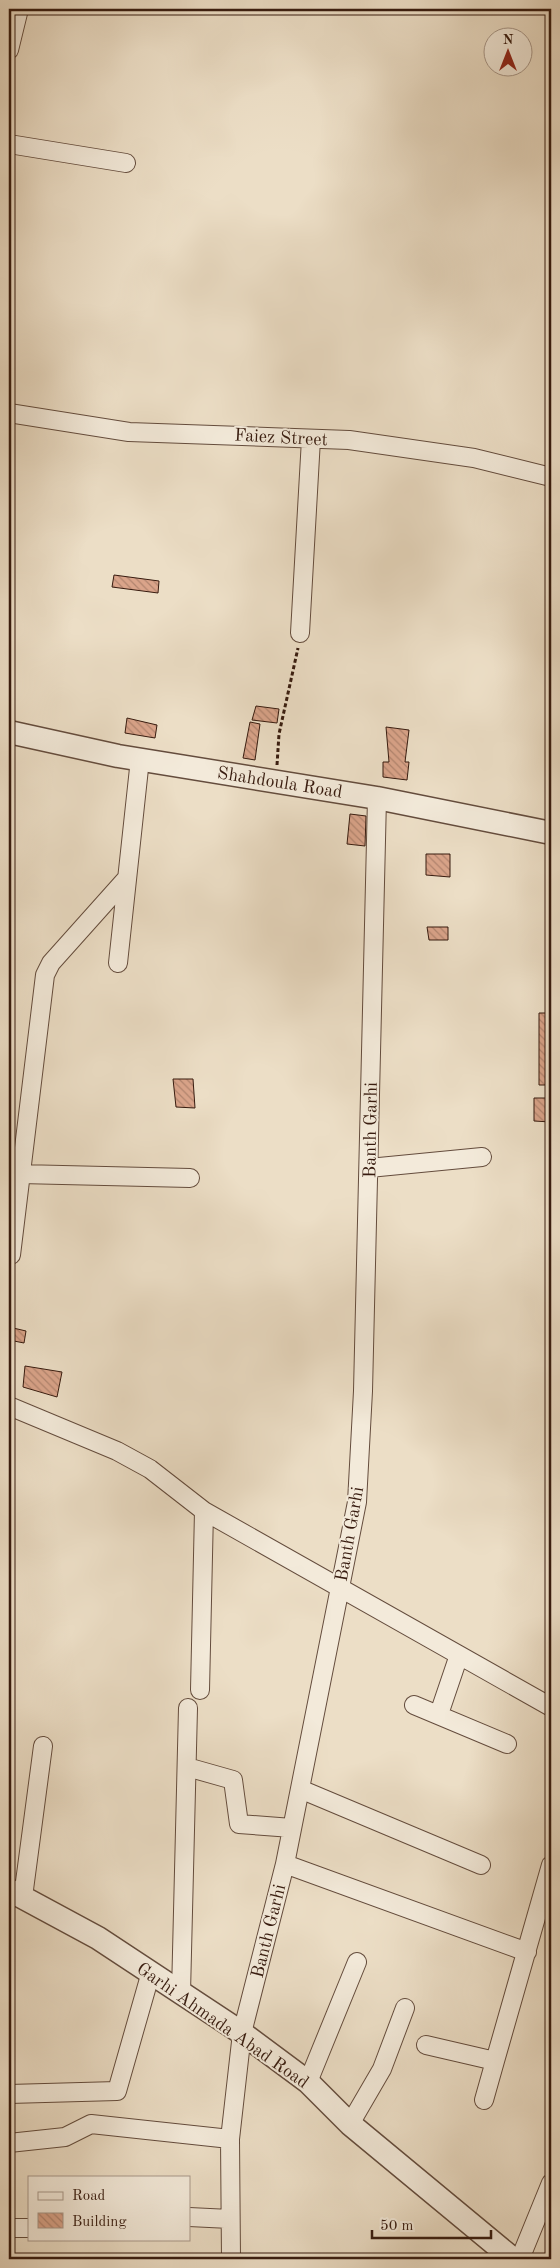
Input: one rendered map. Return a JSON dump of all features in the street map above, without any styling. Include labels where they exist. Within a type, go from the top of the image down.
[{"type":"street","points":[[9,50],[18,9]]},
{"type":"street","points":[[9,144],[126,164]]},
{"type":"street","name":"Faiez Street","points":[[9,413],[129,432],[349,440],[474,458],[551,476]]},
{"type":"street","points":[[300,633],[311,439]]},
{"type":"street","name":"Shahdoula Road","points":[[9,732],[140,759],[377,798],[551,832]]},
{"type":"street","points":[[118,963],[140,759]]},
{"type":"street","name":"Banth Garhi","points":[[230,2259],[230,2139],[242,2033],[285,1864],[357,1502],[363,1391],[377,798]]},
{"type":"street","points":[[11,1255],[45,974],[55,959],[127,878]]},
{"type":"street","points":[[369,1168],[482,1157]]},
{"type":"street","points":[[20,1174],[190,1178]]},
{"type":"street","points":[[9,1406],[117,1451],[150,1469],[204,1511],[551,1707]]},
{"type":"street","points":[[200,1690],[204,1511]]},
{"type":"street","points":[[440,1714],[459,1655]]},
{"type":"street","points":[[414,1705],[440,1714],[507,1744]]},
{"type":"street","points":[[181,1992],[188,1708]]},
{"type":"street","points":[[16,1894],[43,1746]]},
{"type":"street","points":[[187,1767],[219,1774],[233,1780],[239,1824],[292,1828]]},
{"type":"street","points":[[300,1789],[481,1865]]},
{"type":"street","points":[[285,1864],[528,1952]]},
{"type":"street","points":[[484,2100],[528,1952],[551,1865]]},
{"type":"street","name":"Garhi Ahmada Abad Road","points":[[16,1894],[98,1938],[242,2033],[308,2082],[350,2124],[514,2259]]},
{"type":"street","points":[[308,2082],[357,1962]]},
{"type":"street","points":[[9,2094],[117,2091],[150,1972]]},
{"type":"street","points":[[350,2124],[382,2069],[405,2008]]},
{"type":"street","points":[[426,2045],[496,2061]]},
{"type":"street","points":[[9,2142],[65,2137],[91,2124],[230,2139]]},
{"type":"street","points":[[514,2259],[551,2183]]},
{"type":"street","points":[[190,2217],[230,2218]]},
{"type":"street","points":[[9,2228],[28,2228]]},
{"type":"path","points":[[276,782],[278,734],[296,663],[300,633]]},
{"type":"building","points":[[114,575],[159,581],[158,593],[112,587]]},
{"type":"building","points":[[256,706],[279,709],[277,723],[252,720]]},
{"type":"building","points":[[127,718],[157,725],[155,738],[125,733]]},
{"type":"building","points":[[250,722],[260,724],[255,760],[243,758]]},
{"type":"building","points":[[386,727],[409,730],[405,762],[409,762],[407,780],[383,777],[383,762],[389,762]]},
{"type":"building","points":[[350,814],[366,816],[365,846],[347,844]]},
{"type":"building","points":[[426,854],[450,854],[450,877],[426,875]]},
{"type":"building","points":[[427,927],[448,927],[448,940],[429,940]]},
{"type":"building","points":[[539,1013],[551,1013],[551,1085],[539,1085]]},
{"type":"building","points":[[173,1079],[193,1079],[195,1108],[176,1107]]},
{"type":"building","points":[[534,1098],[551,1098],[551,1122],[534,1121]]},
{"type":"building","points":[[9,1327],[26,1331],[24,1343],[9,1340]]},
{"type":"building","points":[[25,1366],[62,1372],[57,1397],[23,1387]]}]
